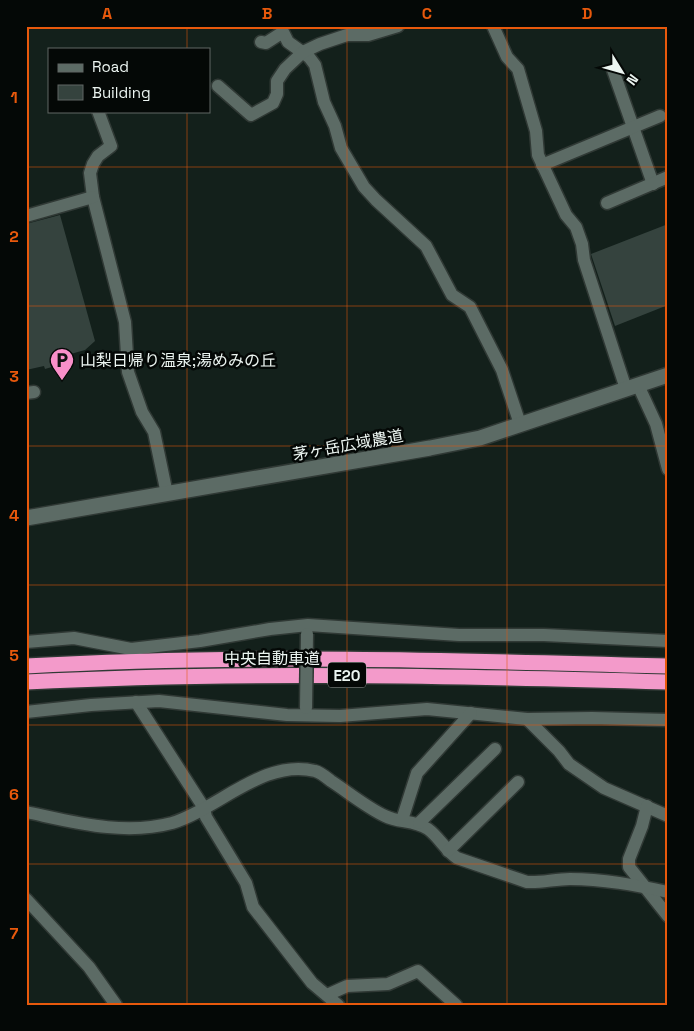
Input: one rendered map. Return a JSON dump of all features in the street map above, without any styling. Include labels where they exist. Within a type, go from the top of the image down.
[{"type":"highway","name":"中央自動車道","points":[[26,666],[236,660],[449,661],[668,666]]},
{"type":"highway","name":"中央自動車道","points":[[26,682],[85,679],[353,675],[668,682]]},
{"type":"street","points":[[218,86],[251,115],[273,103],[277,94],[278,81],[285,69],[302,52],[347,35],[368,35],[398,26]]},
{"type":"street","points":[[493,26],[507,57],[518,69],[536,131],[538,154],[542,165],[566,215],[576,227],[582,244],[584,260],[632,387],[656,424],[668,469]]},
{"type":"street","points":[[261,42],[266,43],[283,32],[288,42],[316,65],[324,102],[342,148],[364,187],[426,246],[452,295],[470,308],[502,370],[520,424]]},
{"type":"street","points":[[613,70],[653,184]]},
{"type":"street","points":[[98,112],[111,146],[98,156],[93,164],[90,173],[93,197],[111,260],[125,322],[128,372],[142,412],[154,432],[167,494]]},
{"type":"street","points":[[542,165],[660,116]]},
{"type":"street","points":[[607,203],[668,177]]},
{"type":"street","points":[[26,216],[93,197]]},
{"type":"street","name":"茅ヶ岳広域農道","points":[[26,518],[480,438],[668,375]]},
{"type":"street","points":[[26,642],[74,638],[130,649],[200,641],[270,628],[459,635],[544,635],[667,639]]},
{"type":"street","points":[[306,712],[308,629]]},
{"type":"street","points":[[26,712],[159,701],[340,716],[426,709],[528,720],[592,718],[668,720]]},
{"type":"street","points":[[136,702],[204,808],[206,816],[246,883],[253,907],[312,983],[338,1005]]},
{"type":"street","points":[[402,820],[417,773],[470,713]]},
{"type":"street","points":[[528,720],[559,751],[569,764],[604,788],[668,816]]},
{"type":"street","points":[[419,823],[495,749]]},
{"type":"street","points":[[26,812],[91,826],[120,829],[172,822],[204,808],[268,774],[289,770],[316,771],[385,816],[419,823],[430,831],[457,858],[526,882],[568,879],[620,882],[668,892]]},
{"type":"street","points":[[448,851],[518,782]]},
{"type":"street","points":[[647,806],[642,826],[629,859],[629,867],[668,916]]},
{"type":"street","points":[[26,898],[89,967],[116,1005]]},
{"type":"street","points":[[327,995],[347,986],[388,984],[418,971],[456,1005]]},
{"type":"building","points":[[60,215],[95,341],[85,350],[60,357],[62,364],[45,369],[44,366],[26,370],[26,224]]},
{"type":"building","points":[[668,224],[668,305],[615,326],[591,254]]},
{"type":"place","name":"山梨日帰り温泉;湯めみの丘","points":[[62,381]]}]
